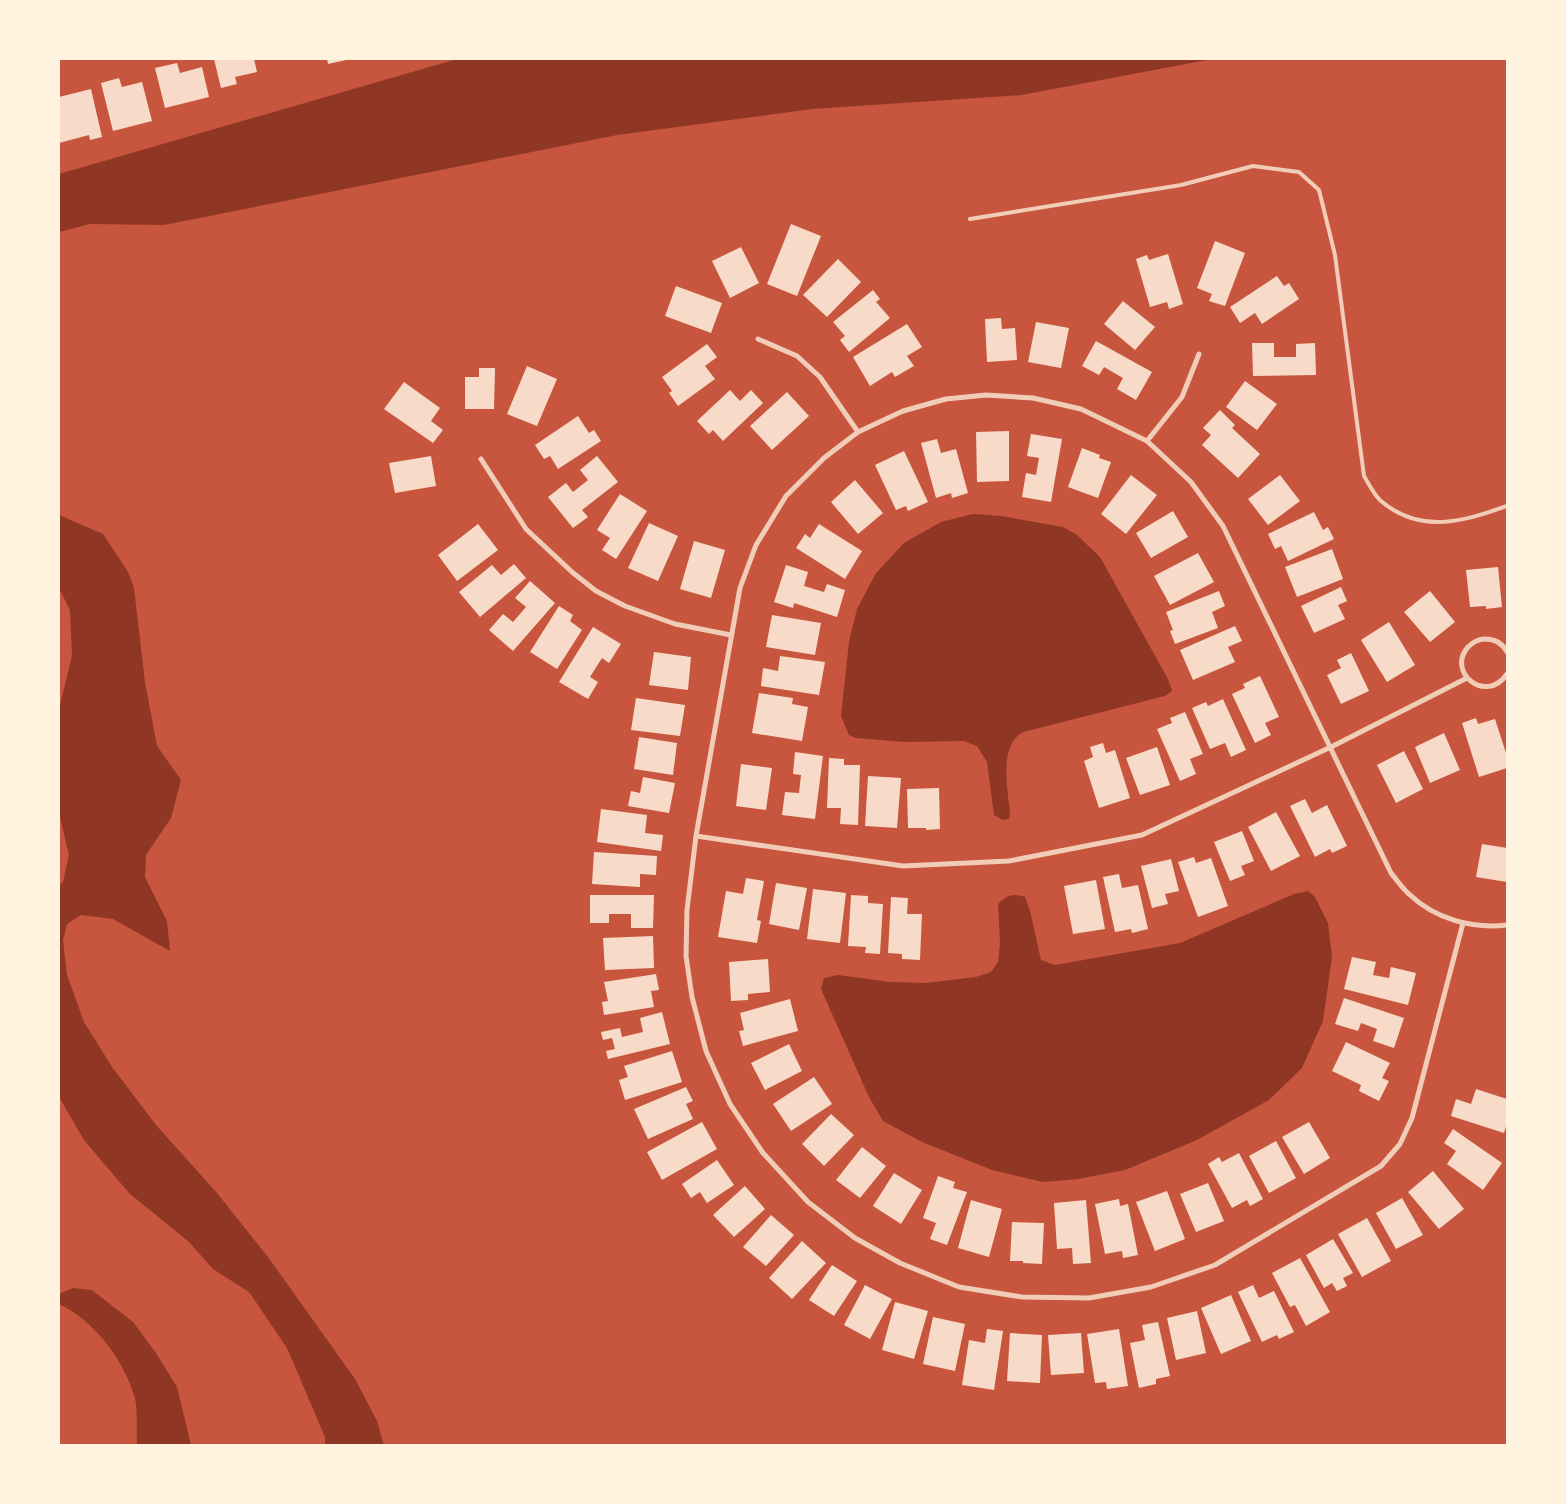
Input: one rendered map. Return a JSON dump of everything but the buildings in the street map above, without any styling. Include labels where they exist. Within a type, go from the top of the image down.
[{"type":"street","points":[[758,339],[796,356],[820,377],[858,432]]},
{"type":"street","points":[[1147,441],[1182,397],[1199,354]]},
{"type":"street","points":[[1463,923],[1412,1118],[1400,1144],[1381,1166],[1215,1265],[1151,1287],[1089,1298],[1022,1297],[958,1287],[900,1263],[870,1247],[855,1238],[808,1202],[763,1153],[730,1104],[706,1051],[692,997],[686,956],[686,910],[696,836],[740,588],[756,545],[786,496],[824,458],[858,432],[903,411],[946,399],[986,395],[1033,398],[1081,409],[1147,441],[1191,482],[1223,526],[1391,873],[1409,894],[1434,913],[1463,923],[1490,927],[1507,925]]},
{"type":"street","points":[[481,460],[526,529],[572,572],[596,591],[625,606],[675,624],[731,635]]},
{"type":"street","points":[[1507,652],[1500,643],[1493,640],[1478,640],[1466,650],[1462,664],[1463,672],[1467,678],[1481,687],[1497,684],[1504,680],[1507,674]]},
{"type":"street","points":[[696,836],[903,866],[1009,861],[1142,835],[1331,747],[1467,678]]},
{"type":"lane","points":[[970,218],[1181,185],[1253,166],[1299,172],[1319,190],[1335,256],[1364,476],[1380,501],[1397,512],[1423,522],[1448,522],[1478,516],[1507,506]]},
{"type":"shaded area","points":[[457,59],[1212,59],[1022,95],[812,109],[617,135],[164,225],[90,224],[59,232],[59,174]]},
{"type":"shaded area","points":[[973,514],[1001,516],[1063,527],[1077,535],[1100,557],[1168,679],[1172,691],[1165,696],[1023,732],[1010,747],[1007,758],[1006,769],[1010,814],[1009,819],[1003,820],[994,815],[987,762],[977,746],[964,741],[905,742],[856,738],[849,735],[841,716],[849,642],[857,609],[876,573],[904,543],[941,522]]},
{"type":"shaded area","points":[[59,515],[103,534],[128,572],[134,588],[145,682],[157,746],[181,780],[171,818],[146,855],[145,877],[167,921],[170,951],[113,919],[81,915],[67,924],[63,940],[67,975],[84,1022],[112,1067],[156,1125],[217,1193],[268,1257],[355,1379],[377,1421],[384,1445],[325,1445],[325,1437],[287,1348],[249,1292],[213,1269],[189,1242],[129,1193],[84,1140],[59,1097],[59,886],[63,882],[69,855],[59,813],[59,709],[72,656],[70,610],[59,588]]},
{"type":"shaded area","points":[[1308,891],[1315,897],[1328,923],[1332,957],[1323,1021],[1302,1068],[1269,1100],[1197,1140],[1125,1170],[1078,1179],[1043,1182],[992,1170],[922,1142],[883,1121],[869,1097],[821,989],[824,978],[838,975],[890,982],[926,983],[976,977],[991,972],[998,962],[1000,943],[998,904],[1010,896],[1025,897],[1041,960],[1055,965],[1180,943],[1294,894]]},
{"type":"shaded area","points":[[73,1288],[92,1290],[133,1322],[156,1353],[177,1387],[191,1445],[137,1445],[135,1398],[124,1370],[116,1356],[96,1331],[72,1311],[59,1304],[59,1294]]}]
